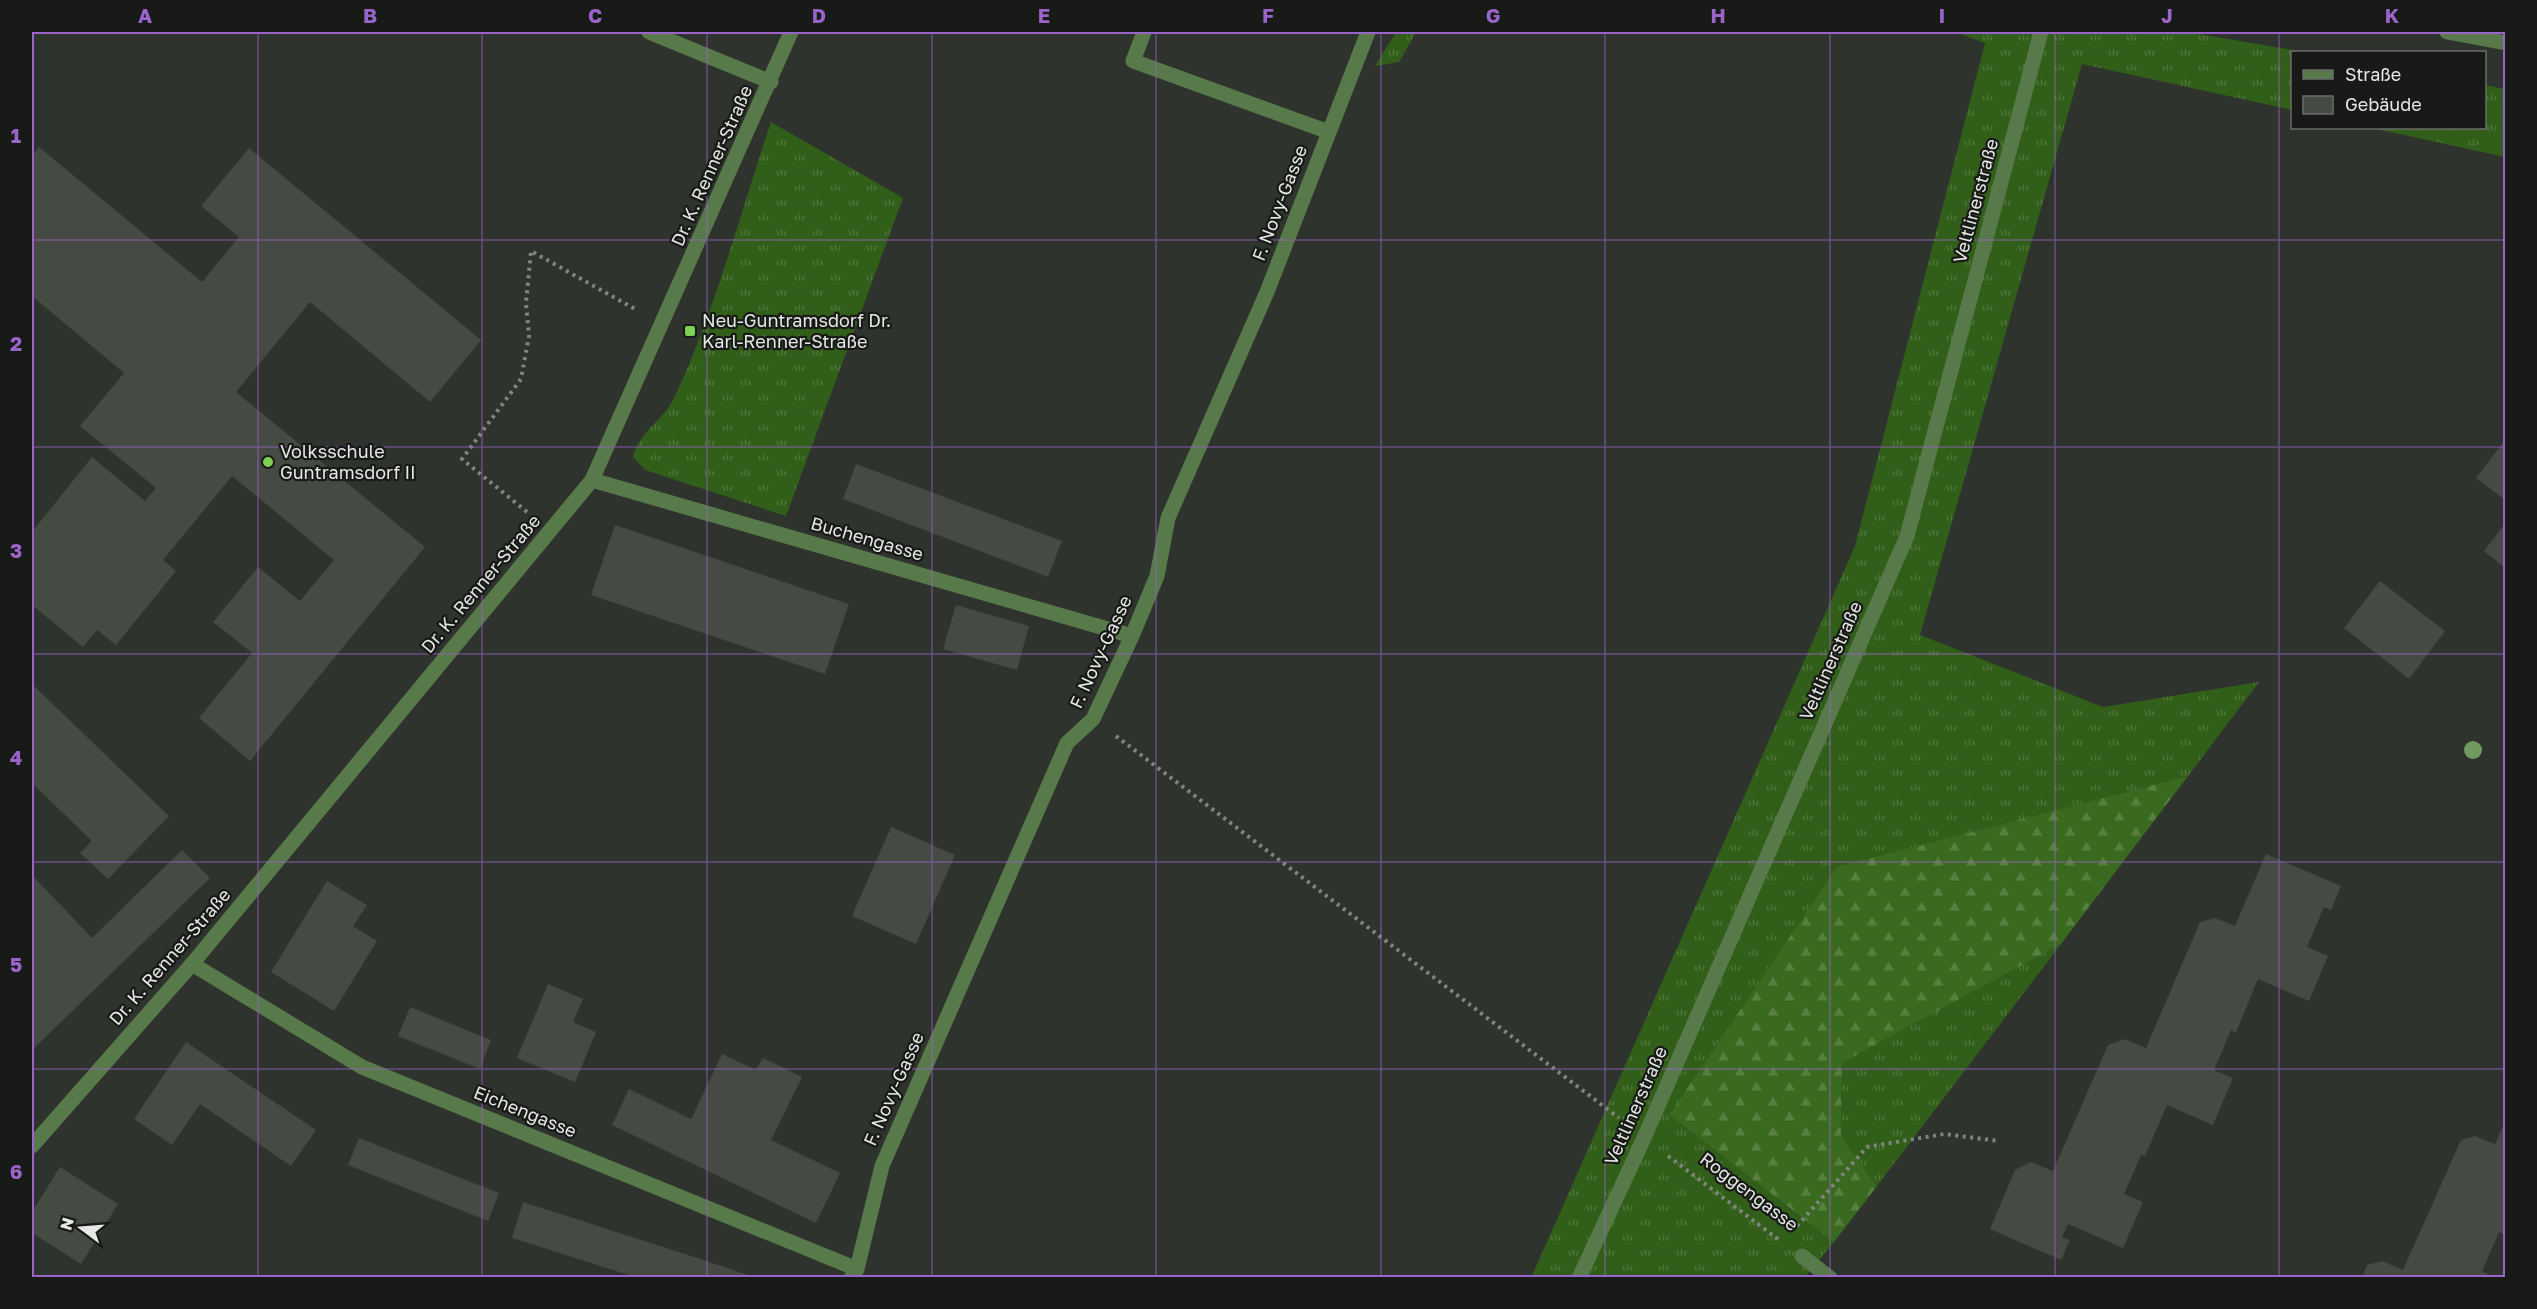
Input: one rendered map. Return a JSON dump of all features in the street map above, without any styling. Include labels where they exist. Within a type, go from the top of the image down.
[{"type":"street","name":"Dr. K. Renner-Straße","points":[[32,1146],[192,964],[592,480],[771,82],[649,32]]},
{"type":"street","points":[[771,82],[791,32]]},
{"type":"street","points":[[1144,32],[1134,61],[1329,132]]},
{"type":"street","name":"F. Novy-Gasse","points":[[854,1273],[882,1166],[1067,743],[1093,719],[1132,636],[1156,576],[1168,518],[1267,292],[1368,32]]},
{"type":"street","name":"Veltlinerstraße","points":[[1579,1278],[1644,1138],[1907,536],[2040,32]]},
{"type":"street","points":[[2448,32],[2505,43]]},
{"type":"street","name":"Buchengasse","points":[[592,480],[1132,636]]},
{"type":"street","name":"Eichengasse","points":[[192,964],[362,1067],[854,1273]]},
{"type":"street","name":"Roggengasse","points":[[1802,1256],[1830,1278]]},
{"type":"path","points":[[550,530],[462,459],[521,380],[529,336],[526,303],[531,251],[662,324]]},
{"type":"path","name":"Roggengasse","points":[[1093,719],[1802,1256]]},
{"type":"path","points":[[1783,1242],[1868,1147],[1944,1134],[1999,1142]]},
{"type":"green space","points":[[1396,32],[1416,32],[1399,62],[1375,66]]},
{"type":"green space","points":[[1955,32],[2187,32],[2298,51],[2291,51],[2291,110],[2082,64],[1920,635],[2103,707],[2259,682],[2188,776],[1837,868],[1669,1115],[1834,1242],[1805,1277],[1531,1278],[1855,546],[1985,43]]},
{"type":"green space","points":[[2486,85],[2505,89],[2505,157],[2377,129],[2486,129]]},
{"type":"green space","points":[[771,122],[903,198],[786,516],[645,470],[633,457],[641,439],[674,398],[688,366],[714,297]]},
{"type":"green space","points":[[2188,776],[2061,944],[1842,1063],[1841,1136],[1877,1186],[1834,1242],[1669,1115],[1837,867]]},
{"type":"green space","points":[[2061,944],[1877,1186],[1841,1136],[1842,1063]]},
{"type":"building","name":"Volksschule Guntramsdorf II","points":[[39,147],[202,282],[239,237],[201,206],[249,148],[481,340],[430,402],[310,302],[236,392],[425,547],[250,761],[199,718],[252,653],[213,622],[258,567],[300,601],[334,560],[232,476],[163,560],[176,571],[116,645],[97,630],[83,647],[32,605],[32,532],[92,457],[145,501],[156,488],[80,426],[124,373],[32,296],[32,156]]},
{"type":"building","points":[[2505,440],[2505,500],[2476,478]]},
{"type":"building","points":[[856,464],[1062,541],[1048,577],[843,499]]},
{"type":"building","points":[[2505,524],[2505,568],[2484,551]]},
{"type":"building","points":[[615,525],[849,604],[825,674],[591,595]]},
{"type":"building","points":[[2380,581],[2445,631],[2409,679],[2344,628]]},
{"type":"building","points":[[956,605],[1029,626],[1017,670],[943,649]]},
{"type":"building","points":[[32,684],[169,816],[108,879],[80,853],[92,841],[32,783]]},
{"type":"building","points":[[891,827],[955,855],[916,944],[852,916]]},
{"type":"building","points":[[182,850],[210,878],[32,1050],[32,875],[92,938]]},
{"type":"building","points":[[2266,854],[2341,886],[2331,910],[2324,907],[2307,947],[2328,956],[2309,1001],[2258,979],[2236,1033],[2231,1030],[2214,1070],[2233,1078],[2213,1125],[2167,1105],[2145,1156],[2141,1155],[2124,1194],[2143,1202],[2123,1248],[2068,1224],[2062,1237],[2070,1240],[2061,1260],[1990,1229],[2015,1170],[2031,1162],[2053,1171],[2108,1045],[2125,1039],[2146,1048],[2200,922],[2215,918],[2235,926]]},
{"type":"building","points":[[327,881],[367,905],[353,926],[377,941],[334,1011],[271,972]]},
{"type":"building","points":[[548,984],[583,999],[573,1022],[596,1032],[575,1082],[517,1058]]},
{"type":"building","points":[[410,1007],[491,1040],[480,1069],[398,1036]]},
{"type":"building","points":[[186,1042],[316,1130],[291,1166],[200,1104],[172,1145],[134,1119]]},
{"type":"building","points":[[722,1054],[756,1070],[763,1058],[802,1077],[771,1140],[840,1173],[816,1223],[612,1125],[629,1089],[691,1119]]},
{"type":"building","points":[[2505,1121],[2505,1228],[2503,1234],[2499,1232],[2482,1271],[2496,1278],[2362,1278],[2367,1265],[2382,1261],[2403,1270],[2461,1140],[2475,1136],[2495,1144]]},
{"type":"building","points":[[359,1138],[499,1193],[488,1221],[348,1165]]},
{"type":"building","points":[[60,1167],[118,1204],[81,1264],[32,1233],[32,1212]]},
{"type":"building","points":[[523,1202],[757,1278],[638,1278],[512,1238]]},
{"type":"place","name":"Neu-Guntramsdorf Dr. Karl-Renner-Straße","points":[[690,331]]},
{"type":"place","name":"Volksschule Guntramsdorf II","points":[[268,462]]}]
